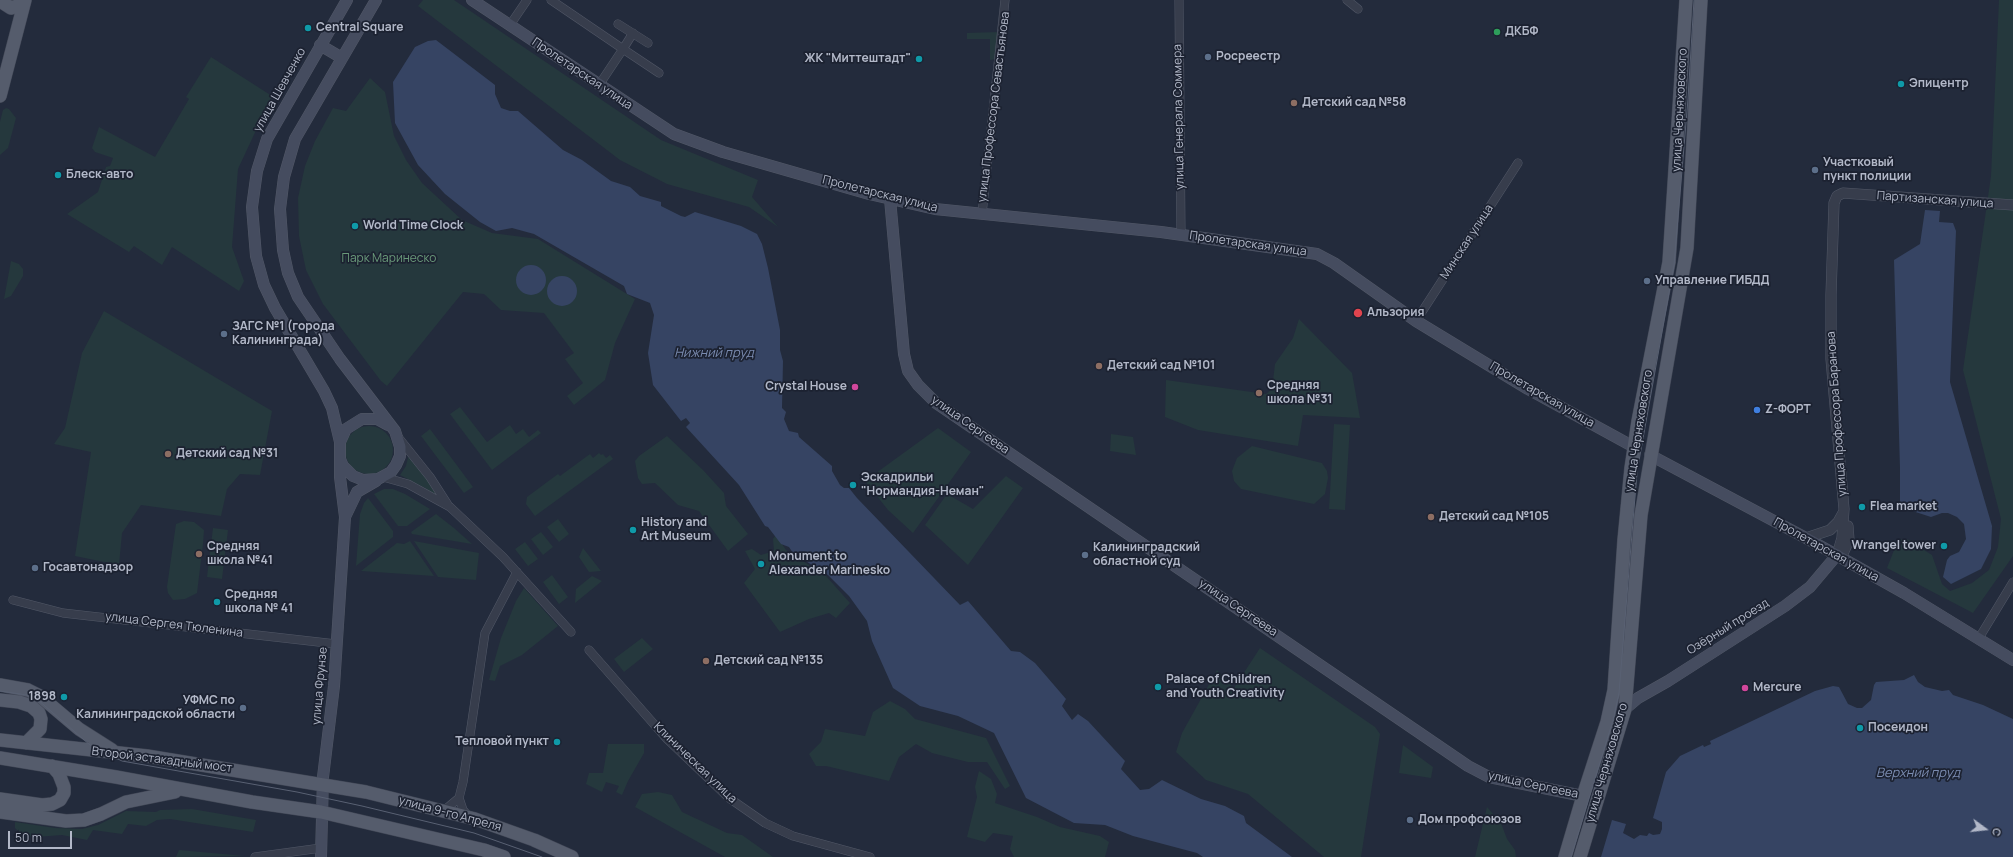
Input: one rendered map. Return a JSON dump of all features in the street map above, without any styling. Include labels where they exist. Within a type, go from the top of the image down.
[{"type":"main road","name":"улица Шевченко","points":[[340,456],[340,442],[332,408],[324,391],[275,308],[264,285],[256,256],[252,208],[257,171],[267,140],[347,0]]},
{"type":"main road","points":[[340,456],[343,466],[353,476],[363,480],[381,478],[391,472],[400,456],[398,437],[340,359],[298,297],[288,273],[282,250],[280,209],[284,177],[295,139],[376,0]]},
{"type":"main road","name":"Пролетарская улица","points":[[472,0],[599,86],[674,134],[692,142],[890,199],[935,209],[1182,235],[1317,254],[1334,263],[1416,321],[1528,388],[1634,447],[1806,538],[1836,559],[1979,638],[2013,660]]},
{"type":"main road","name":"улица Черняховского","points":[[1565,857],[1607,722],[1614,690],[1624,540],[1634,447],[1669,262],[1686,0]]},
{"type":"main road","name":"улица Черняховского","points":[[1580,857],[1596,800],[1625,709],[1641,516],[1650,455],[1670,351],[1687,241],[1701,0]]},
{"type":"main road","points":[[0,1],[11,8],[24,2]]},
{"type":"main road","points":[[0,96],[24,2]]},
{"type":"main road","points":[[320,45],[342,58]]},
{"type":"main road","name":"улица Сергеева","points":[[890,199],[904,354],[908,371],[918,386],[936,403],[1468,766],[1489,777],[1596,800]]},
{"type":"main road","points":[[1652,348],[1670,351]]},
{"type":"main road","points":[[340,442],[346,429],[362,419],[377,419],[390,426]]},
{"type":"main road","name":"улица Фрунзе","points":[[321,852],[323,784],[334,686],[345,517],[340,477],[340,456]]},
{"type":"main road","name":"улица Фрунзе","points":[[345,517],[357,492],[381,478]]},
{"type":"main road","name":"Озёрный проезд","points":[[1625,709],[1638,698],[1668,681],[1786,606],[1810,587],[1836,559]]},
{"type":"main road","points":[[0,685],[28,690],[40,696],[79,729],[115,752]]},
{"type":"main road","points":[[0,700],[19,702],[31,706],[38,713],[41,719],[40,729],[26,742]]},
{"type":"main road","name":"Второй эстакадный мост","points":[[0,740],[115,752],[323,784]]},
{"type":"main road","name":"Второй эстакадный мост","points":[[0,758],[26,761],[185,790],[321,812]]},
{"type":"main road","points":[[0,799],[42,805],[52,804],[60,800],[64,793],[64,786],[59,774],[52,766]]},
{"type":"main road","name":"улица 9-го Апреля","points":[[323,784],[469,817],[534,840],[572,857]]},
{"type":"main road","points":[[0,812],[66,821],[84,820],[126,802],[185,790]]},
{"type":"main road","points":[[321,812],[484,850],[504,857]]},
{"type":"street","points":[[510,25],[526,0]]},
{"type":"street","points":[[551,0],[658,73]]},
{"type":"street","name":"улица Профессора Севастьянова","points":[[982,214],[1006,0]]},
{"type":"street","name":"улица Генерала Соммера","points":[[1179,0],[1182,235]]},
{"type":"street","points":[[1347,0],[1358,10]]},
{"type":"street","points":[[618,24],[648,43]]},
{"type":"street","points":[[599,86],[633,33]]},
{"type":"street","name":"Минская улица","points":[[1416,321],[1518,162]]},
{"type":"street","name":"улица Профессора Баранова","points":[[1836,559],[1842,538],[1844,509],[1832,376],[1831,295],[1834,203],[1837,196],[1840,194],[1857,194]]},
{"type":"street","name":"Партизанская улица","points":[[1857,194],[2013,205]]},
{"type":"street","points":[[398,437],[430,477],[450,507],[500,553],[571,632]]},
{"type":"street","points":[[381,478],[408,484],[450,507]]},
{"type":"street","name":"улица Профессора Баранова","points":[[1806,538],[1830,530],[1838,522],[1844,509]]},
{"type":"street","points":[[441,810],[447,808],[459,798],[464,782],[485,633],[517,572]]},
{"type":"street","points":[[1979,638],[2013,582]]},
{"type":"street","name":"улица Сергея Тюленина","points":[[12,600],[63,613],[336,644]]},
{"type":"street","name":"Клиническая улица","points":[[589,650],[667,739],[729,798],[765,823],[793,836],[870,857]]},
{"type":"street","points":[[459,798],[463,810],[469,817]]},
{"type":"street","points":[[255,857],[321,852]]},
{"type":"green space","points":[[423,0],[454,0],[661,140],[758,180],[752,197],[778,227],[749,207],[667,184],[620,160],[418,6]]},
{"type":"green space","points":[[1999,0],[2013,0],[2013,556],[1973,613],[1887,568],[1898,540],[1905,539],[1914,541],[1919,547],[1932,555],[1942,584],[1950,591],[1972,583],[1989,570],[1998,547],[2001,519],[1963,370],[1991,176]]},
{"type":"green space","points":[[998,32],[996,59],[990,60],[990,39],[967,39],[967,33]]},
{"type":"green space","points":[[211,57],[272,96],[238,169],[232,247],[244,281],[239,291],[172,247],[162,265],[134,246],[129,252],[67,214],[98,192],[106,167],[110,166],[113,158],[95,152],[92,148],[99,127],[155,157],[189,99],[186,97]]},
{"type":"green space","name":"Парк Маринеско","points":[[370,78],[385,92],[394,136],[406,160],[422,183],[462,220],[492,233],[538,239],[635,299],[615,343],[605,380],[574,405],[567,396],[583,383],[565,359],[574,353],[544,313],[501,310],[484,294],[463,292],[387,386],[381,381],[323,304],[306,270],[299,236],[298,198],[305,166],[315,141],[333,108],[346,111]]},
{"type":"green space","points":[[6,108],[9,109],[16,118],[8,148],[0,155],[0,122],[3,110]]},
{"type":"green space","points":[[11,261],[19,264],[23,269],[23,276],[11,296],[4,299]]},
{"type":"green space","points":[[104,311],[272,411],[260,475],[240,474],[227,489],[221,516],[141,505],[122,533],[119,565],[75,556],[91,452],[54,444],[65,428],[82,353]]},
{"type":"green space","points":[[1299,319],[1352,373],[1360,418],[1303,415],[1298,446],[1198,430],[1165,417],[1166,380],[1266,394],[1272,389],[1275,364],[1293,338]]},
{"type":"green space","points":[[460,407],[487,442],[510,425],[516,434],[523,429],[529,437],[538,430],[541,433],[492,470],[450,414]]},
{"type":"green space","points":[[1334,424],[1350,425],[1345,510],[1329,509]]},
{"type":"green space","points":[[364,426],[374,426],[386,433],[393,445],[393,455],[386,467],[374,474],[364,474],[356,470],[349,463],[345,455],[345,445],[349,437],[356,430]]},
{"type":"green space","points":[[938,428],[971,452],[913,533],[888,510],[865,481]]},
{"type":"green space","points":[[430,429],[473,487],[464,493],[421,436]]},
{"type":"green space","points":[[1111,434],[1133,437],[1136,455],[1110,451]]},
{"type":"green space","points":[[667,436],[703,470],[724,493],[726,506],[748,534],[728,551],[699,511],[678,505],[655,483],[642,484],[638,478],[635,461],[639,456]]},
{"type":"green space","points":[[1252,446],[1322,463],[1327,471],[1328,478],[1325,494],[1314,504],[1241,489],[1234,481],[1232,471],[1237,458]]},
{"type":"green space","points":[[599,453],[601,455],[603,454],[606,458],[610,455],[613,459],[535,516],[526,504],[527,497],[558,474],[560,476],[590,454],[593,458]]},
{"type":"green space","points":[[409,454],[443,500],[425,488],[400,475],[406,466]]},
{"type":"green space","points":[[1006,476],[1023,488],[968,565],[925,525],[947,494],[973,509]]},
{"type":"green space","points":[[384,489],[393,489],[405,494],[430,509],[407,526],[398,526],[374,494]]},
{"type":"green space","points":[[368,498],[393,531],[393,537],[356,566],[360,514],[364,503]]},
{"type":"green space","points":[[436,514],[472,544],[412,534],[411,532]]},
{"type":"green space","points":[[558,519],[569,534],[559,542],[547,527]]},
{"type":"green space","points":[[184,521],[194,522],[204,530],[197,593],[185,599],[173,600],[168,593],[167,587],[176,524]]},
{"type":"green space","points":[[213,528],[228,530],[222,579],[207,577]]},
{"type":"green space","points":[[541,532],[553,547],[543,555],[531,539]]},
{"type":"green space","points":[[776,535],[786,550],[826,576],[850,603],[836,618],[829,613],[809,619],[780,632],[744,583],[755,569],[745,551],[752,549],[761,555],[774,551],[773,539]]},
{"type":"green space","points":[[410,541],[434,576],[361,571],[397,543],[404,544]]},
{"type":"green space","points":[[414,541],[479,553],[476,580],[438,577]]},
{"type":"green space","points":[[525,542],[538,559],[528,566],[515,549]]},
{"type":"green space","points":[[583,548],[601,571],[589,572],[579,557]]},
{"type":"green space","points":[[552,575],[568,597],[559,604],[543,582]]},
{"type":"green space","points":[[592,576],[602,581],[575,603],[576,589]]},
{"type":"green space","points":[[524,588],[558,626],[522,655],[500,666],[495,681],[489,680],[501,638],[516,601]]},
{"type":"green space","points":[[642,638],[653,649],[624,672],[614,659]]},
{"type":"green space","points":[[1260,648],[1375,727],[1380,734],[1361,857],[1324,857],[1248,794],[1206,780],[1176,752],[1182,733],[1217,670],[1234,688]]},
{"type":"green space","points":[[890,701],[905,709],[915,719],[986,738],[1010,786],[1005,789],[987,762],[968,762],[932,753],[916,744],[899,757],[889,781],[826,766],[816,766],[809,754],[821,742],[825,729],[865,736],[873,712]]},
{"type":"green space","points":[[608,744],[644,744],[644,753],[622,795],[616,792],[619,786],[606,782],[602,792],[586,784],[589,773],[603,773]]},
{"type":"green space","points":[[1403,745],[1433,767],[1431,778],[1399,773]]},
{"type":"green space","points":[[979,771],[991,779],[997,794],[995,803],[1037,817],[1060,827],[1100,836],[1109,842],[1105,857],[1014,857],[1010,849],[1013,836],[993,833],[985,842],[967,837],[977,797],[975,787]]},
{"type":"green space","points":[[658,792],[672,795],[682,812],[727,833],[742,835],[773,857],[725,857],[635,807],[642,794]]},
{"type":"green space","points":[[1487,807],[1501,823],[1507,839],[1515,850],[1516,857],[1475,857]]},
{"type":"green space","points":[[192,809],[256,820],[253,832],[170,819],[157,820],[146,826],[128,824],[122,834],[93,830],[87,840],[62,835],[36,837],[22,835],[15,828],[15,822],[55,828],[82,829],[98,825],[126,811],[156,812],[160,810]]},
{"type":"green space","points":[[179,850],[245,856],[176,857]]},
{"type":"water","name":"Нижний пруд","points":[[436,40],[495,85],[495,94],[501,108],[510,111],[518,111],[563,150],[582,160],[611,181],[630,187],[640,196],[661,202],[661,206],[681,216],[685,217],[695,212],[741,226],[757,234],[762,244],[768,268],[780,330],[780,350],[783,361],[782,408],[786,412],[784,419],[789,431],[798,433],[799,437],[832,466],[832,471],[840,485],[844,488],[849,488],[960,605],[968,601],[1011,651],[1020,652],[1035,663],[1066,699],[1062,706],[1072,720],[1078,714],[1088,721],[1125,761],[1121,769],[1140,790],[1149,789],[1162,780],[1201,799],[1225,806],[1244,816],[1246,823],[1292,857],[1203,857],[1197,853],[1133,836],[1105,825],[1074,823],[1026,798],[994,733],[958,716],[920,706],[893,688],[872,641],[867,621],[849,596],[828,575],[793,553],[789,547],[781,544],[768,527],[765,526],[739,485],[686,427],[690,423],[686,418],[681,421],[653,385],[648,353],[654,315],[650,303],[627,294],[624,286],[534,234],[512,228],[496,231],[480,222],[445,194],[418,165],[395,123],[393,82],[415,47],[428,41]]},
{"type":"water","points":[[1925,210],[1940,211],[1939,222],[1953,223],[1956,231],[1950,382],[1992,526],[1991,549],[1981,569],[1951,584],[1943,577],[1947,560],[1950,556],[1959,552],[1966,539],[1964,524],[1957,517],[1948,513],[1942,513],[1931,517],[1900,507],[1894,260],[1920,244]]},
{"type":"water","points":[[531,265],[541,270],[546,280],[541,290],[531,295],[521,290],[516,280],[521,270]]},
{"type":"water","points":[[562,276],[572,281],[577,291],[572,301],[562,306],[552,301],[547,291],[552,281]]},
{"type":"water","name":"Верхний пруд","points":[[1914,675],[1918,682],[1925,687],[1942,691],[1949,690],[1953,695],[1983,705],[2013,719],[2013,857],[1601,857],[1612,820],[1626,824],[1623,833],[1634,839],[1640,835],[1647,836],[1649,833],[1653,835],[1660,834],[1662,822],[1653,818],[1666,772],[1680,756],[1703,745],[1704,747],[1711,744],[1710,741],[1815,691],[1833,686],[1839,687],[1848,704],[1857,708],[1862,708],[1871,700],[1876,682],[1904,680]]},
{"type":"tram line","points":[[1571,857],[1613,720],[1619,693],[1637,472],[1674,265],[1688,99],[1694,0]]},
{"type":"tram line","points":[[0,691],[27,695],[37,699],[90,745],[122,761],[297,792],[362,806],[474,833],[542,857]]},
{"type":"place","name":"Central Square","points":[[308,28]]},
{"type":"place","name":"ДКБФ","points":[[1497,32]]},
{"type":"place","name":"Росрeeстр","points":[[1208,57]]},
{"type":"place","name":"ЖК \"Миттештадт\"","points":[[919,59]]},
{"type":"place","name":"Эпицентр","points":[[1901,84]]},
{"type":"place","name":"Детский сад №58","points":[[1294,103]]},
{"type":"place","name":"Участковый пункт полиции","points":[[1815,170]]},
{"type":"place","name":"Блеск-авто","points":[[58,175]]},
{"type":"place","name":"World Time Clock","points":[[355,226]]},
{"type":"place","name":"Управление ГИБДД","points":[[1647,281]]},
{"type":"place","name":"Альзория","points":[[1358,313]]},
{"type":"place","name":"ЗАГС №1 (города Калининграда)","points":[[224,334]]},
{"type":"place","name":"Детский сад №101","points":[[1099,366]]},
{"type":"place","name":"Crystal House","points":[[855,387]]},
{"type":"place","name":"Средняя школа №31","points":[[1259,393]]},
{"type":"place","name":"Z-ФОРТ","points":[[1757,410]]},
{"type":"place","name":"Детский сад №31","points":[[168,454]]},
{"type":"place","name":"Эскадрильи \"Нормандия-Неман\"","points":[[853,485]]},
{"type":"place","name":"Flea market","points":[[1862,507]]},
{"type":"place","name":"Детский сад №105","points":[[1431,517]]},
{"type":"place","name":"History and Art Museum","points":[[633,530]]},
{"type":"place","name":"Wrangel tower","points":[[1944,546]]},
{"type":"place","name":"Средняя школа №41","points":[[199,554]]},
{"type":"place","name":"Калининградский областной суд","points":[[1085,555]]},
{"type":"place","name":"Monument to Alexander Marinesko","points":[[761,564]]},
{"type":"place","name":"Госавтонадзор","points":[[35,568]]},
{"type":"place","name":"Средняя школа № 41","points":[[217,602]]},
{"type":"place","name":"Детский сад №135","points":[[706,661]]},
{"type":"place","name":"Palace of Children and Youth Creativity","points":[[1158,687]]},
{"type":"place","name":"Mercure","points":[[1745,688]]},
{"type":"place","name":"1898","points":[[64,697]]},
{"type":"place","name":"УФМС по Калининградской области","points":[[243,708]]},
{"type":"place","name":"Посеидон","points":[[1860,728]]},
{"type":"place","name":"Тепловой пункт","points":[[557,742]]},
{"type":"place","name":"Дом профсоюзов","points":[[1410,820]]}]
